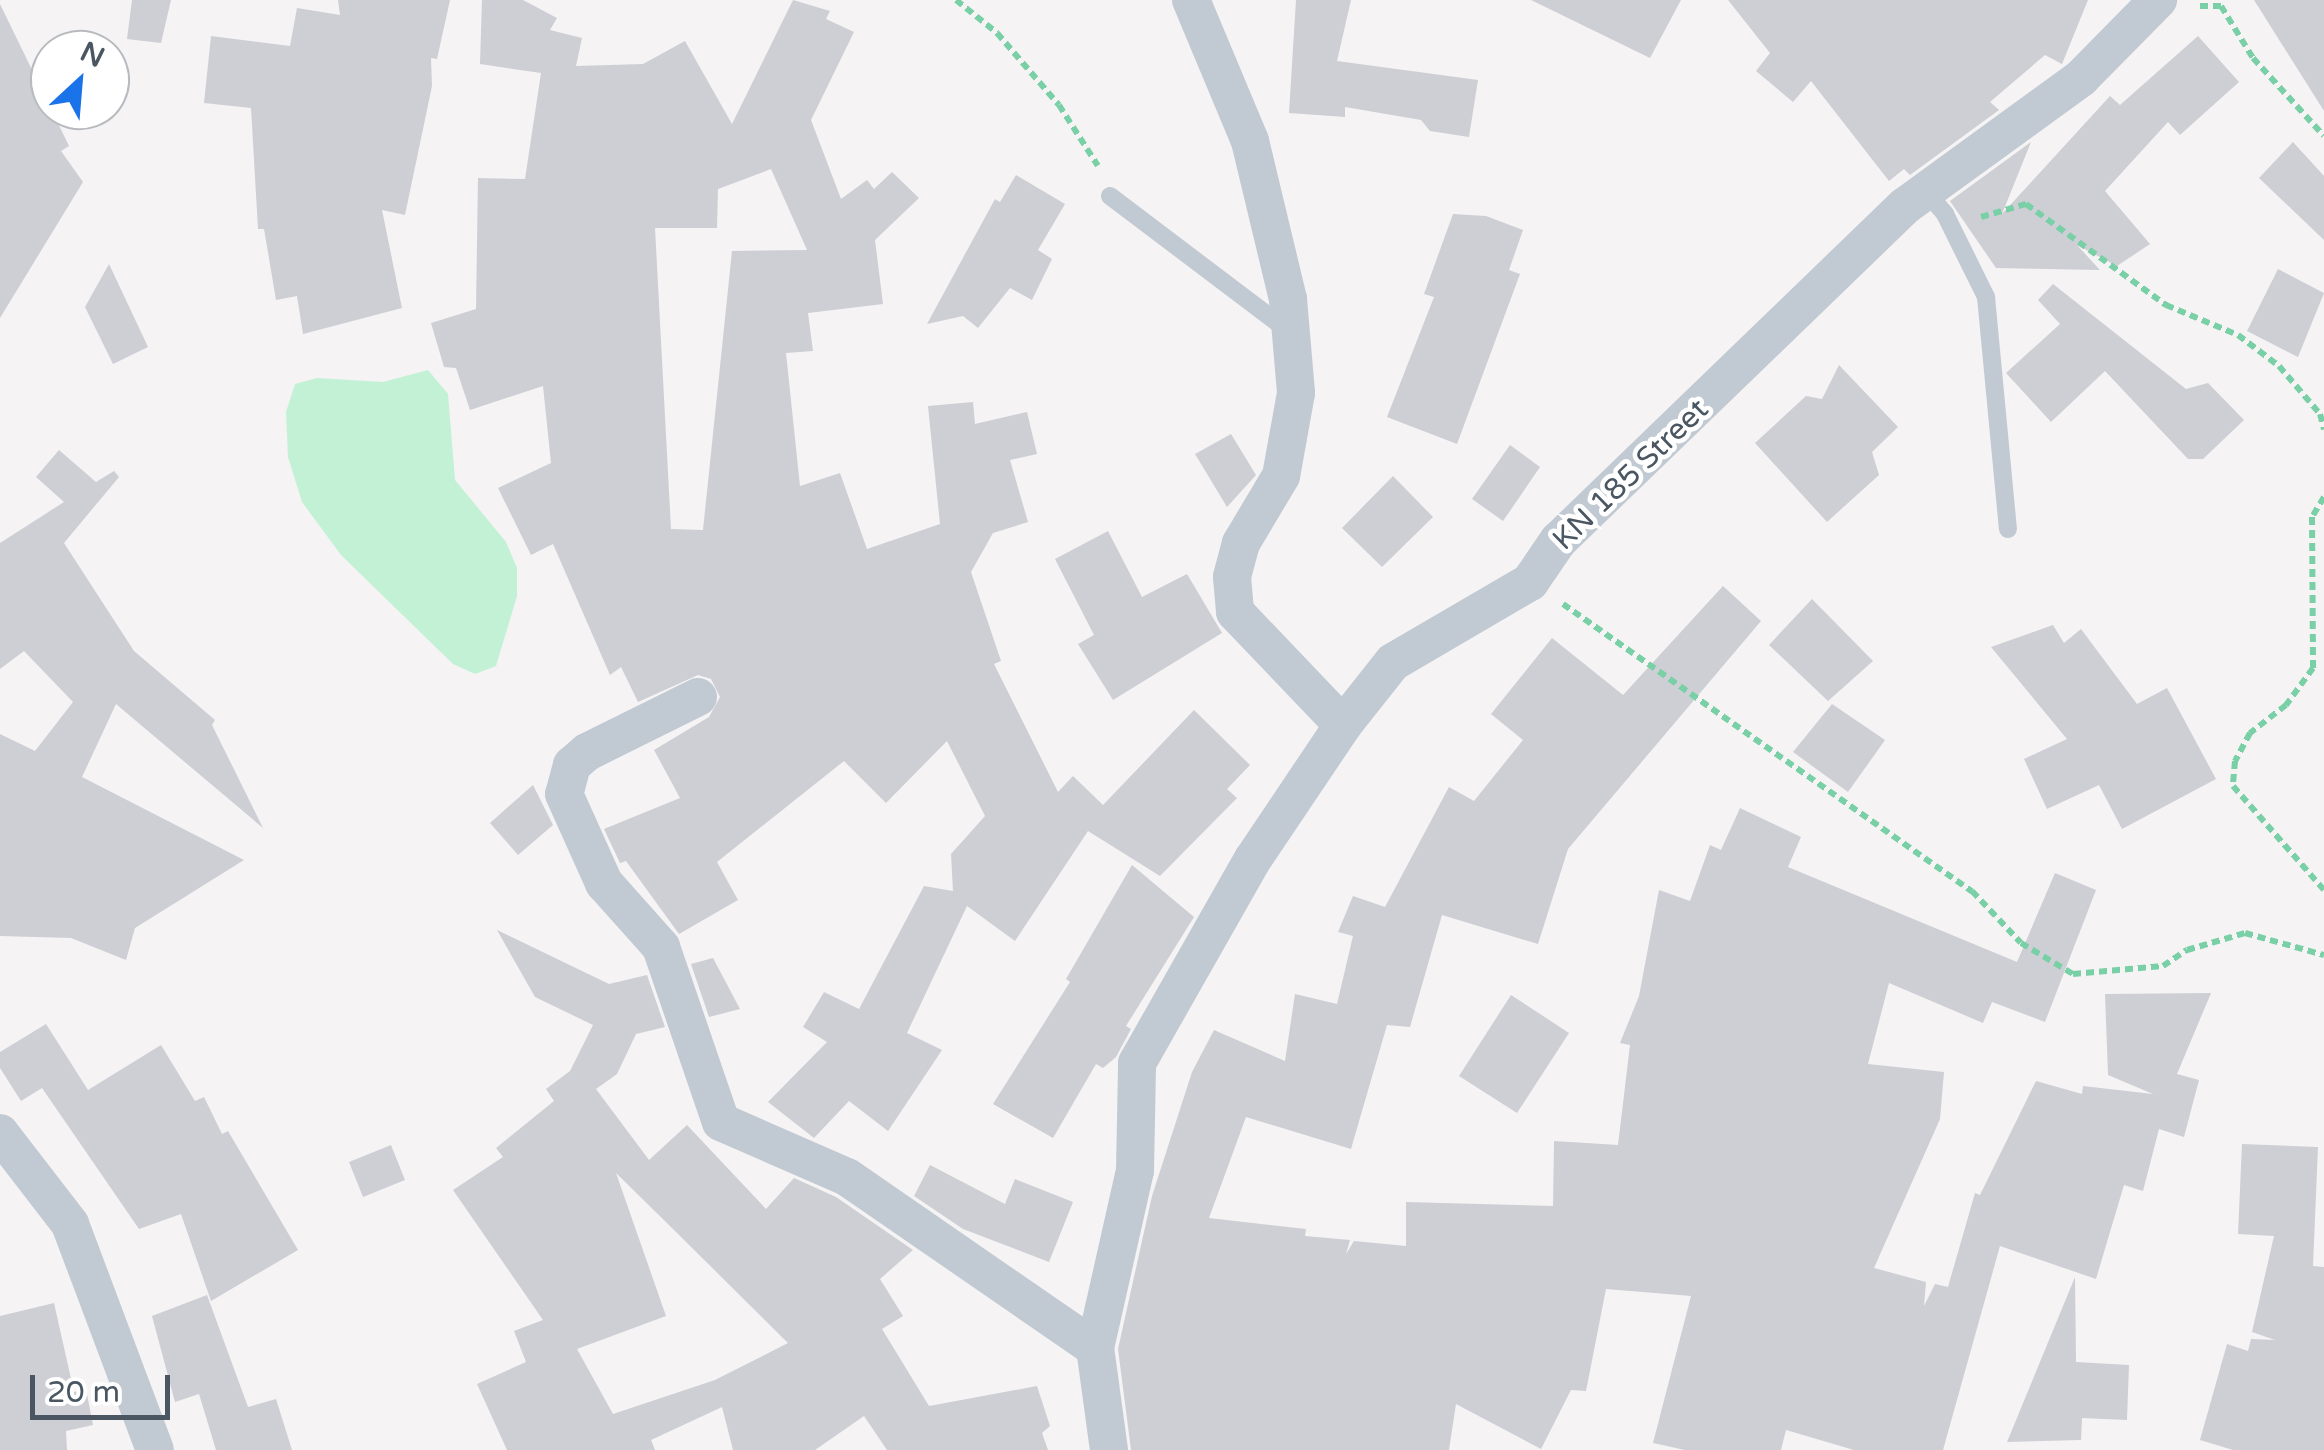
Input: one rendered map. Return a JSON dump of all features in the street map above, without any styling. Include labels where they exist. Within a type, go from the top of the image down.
[{"type":"street","points":[[1191,0],[1250,140],[1290,333],[1296,394],[1280,476],[1241,543],[1232,576],[1235,612],[1342,725]]},
{"type":"street","name":"KN 185 Street","points":[[1095,1348],[1136,1171],[1137,1063],[1253,859],[1342,725],[1393,662],[1530,582],[1558,542],[1905,206],[2081,78],[2153,3]]},
{"type":"street","points":[[698,696],[587,752],[563,781],[564,794],[604,884],[661,947],[721,1122],[847,1177],[1095,1348],[1109,1450]]},
{"type":"street","points":[[0,1133],[70,1224],[154,1450]]},
{"type":"lane","points":[[1905,206],[1928,192],[1955,234],[1986,297],[2008,529]]},
{"type":"lane","points":[[1110,196],[1250,296],[1290,333]]},
{"type":"path","points":[[956,0],[996,33],[1086,138],[1110,196]]},
{"type":"path","points":[[2153,3],[2221,6],[2253,58],[2324,136]]},
{"type":"path","points":[[1955,234],[2001,207],[2026,204],[2155,298],[2238,335],[2278,366],[2320,414],[2324,429]]},
{"type":"path","points":[[2324,498],[2312,517],[2313,668],[2286,705],[2250,733],[2234,761],[2234,786],[2324,890]]},
{"type":"path","points":[[1530,582],[1972,891],[2022,943],[2073,974],[2163,966],[2187,950],[2246,933],[2324,954]]},
{"type":"green space","points":[[428,370],[448,394],[455,480],[506,542],[517,568],[517,596],[496,666],[475,674],[453,664],[341,555],[302,502],[288,457],[286,412],[295,384],[317,378],[383,382]]},
{"type":"building","points":[[132,0],[171,0],[161,43],[130,39]]},
{"type":"building","points":[[338,0],[450,0],[437,59],[431,58],[432,86],[405,215],[382,210],[402,308],[303,334],[297,296],[276,300],[264,229],[258,229],[251,108],[204,103],[211,36],[290,46],[297,8],[340,15]]},
{"type":"building","points":[[482,0],[523,0],[557,18],[550,30],[582,38],[576,66],[643,64],[685,41],[732,124],[793,0],[830,11],[826,19],[854,32],[811,120],[841,199],[867,180],[874,189],[892,172],[919,198],[875,240],[883,304],[808,313],[813,351],[786,353],[800,486],[840,473],[867,549],[940,524],[928,406],[973,402],[975,424],[1027,412],[1037,454],[1010,460],[1028,522],[993,533],[971,572],[1001,661],[994,664],[1058,792],[1073,776],[1103,805],[1194,710],[1250,765],[1227,789],[1237,798],[1160,876],[1088,831],[1015,941],[967,906],[907,1033],[942,1050],[888,1131],[849,1101],[814,1138],[768,1102],[827,1042],[803,1027],[824,992],[859,1009],[924,886],[953,891],[951,854],[985,816],[947,741],[886,803],[844,761],[717,862],[738,900],[679,934],[626,861],[620,863],[604,829],[680,798],[654,750],[709,717],[720,697],[711,679],[698,675],[638,702],[621,667],[610,675],[553,544],[531,555],[498,488],[551,463],[543,386],[470,410],[456,368],[444,367],[431,323],[476,309],[478,178],[525,179],[541,73],[480,64]],"holes":[[[771,169],[807,250],[732,251],[703,530],[671,529],[655,228],[717,228],[718,189]]]},
{"type":"building","points":[[1296,0],[1351,0],[1337,61],[1478,80],[1469,137],[1430,131],[1421,120],[1345,107],[1345,117],[1289,113]]},
{"type":"building","points":[[1531,0],[1681,0],[1650,58]]},
{"type":"building","points":[[1728,0],[2088,0],[2062,64],[2045,55],[1990,102],[1999,110],[1910,175],[1904,169],[1889,181],[1811,81],[1793,102],[1756,71],[1770,53]]},
{"type":"building","points":[[2254,0],[2324,0],[2324,111]]},
{"type":"building","points":[[0,4],[30,66],[30,130],[61,130],[69,146],[61,151],[83,182],[0,318]]},
{"type":"building","points":[[2198,36],[2239,82],[2180,135],[2168,122],[2105,191],[2150,244],[2117,266],[2077,245],[2100,270],[1996,268],[1950,201],[2031,142],[2002,214],[2110,96],[2120,105]]},
{"type":"building","points":[[2293,142],[2324,176],[2324,240],[2259,178]]},
{"type":"building","points":[[1016,175],[1065,204],[1038,250],[1052,259],[1032,300],[1010,288],[978,328],[963,316],[927,324],[995,199],[1000,202]]},
{"type":"building","points":[[1453,214],[1486,216],[1523,230],[1509,270],[1520,274],[1457,444],[1387,417],[1434,297],[1424,294]]},
{"type":"building","points":[[109,264],[148,347],[113,364],[85,307]]},
{"type":"building","points":[[2278,269],[2324,293],[2298,357],[2247,331]]},
{"type":"building","points":[[2053,284],[2186,389],[2208,383],[2244,420],[2203,459],[2188,459],[2105,371],[2051,422],[2006,373],[2060,324],[2038,300]]},
{"type":"building","points":[[1839,365],[1898,427],[1872,452],[1879,475],[1827,522],[1755,443],[1806,396],[1822,399]]},
{"type":"building","points":[[1231,434],[1256,475],[1227,507],[1195,454]]},
{"type":"building","points":[[1510,445],[1540,467],[1503,521],[1472,499]]},
{"type":"building","points":[[59,450],[96,482],[114,471],[119,477],[64,543],[134,651],[215,720],[212,725],[263,828],[116,704],[82,777],[244,860],[135,928],[126,960],[71,938],[0,936],[0,734],[35,751],[73,702],[24,651],[0,669],[0,543],[64,502],[36,477]]},
{"type":"building","points":[[1393,476],[1433,517],[1382,567],[1342,528]]},
{"type":"building","points":[[1108,531],[1142,597],[1187,574],[1222,633],[1113,700],[1078,644],[1094,635],[1055,559]]},
{"type":"building","points":[[1723,586],[1761,621],[1568,849],[1538,944],[1442,915],[1410,1027],[1387,1025],[1351,1149],[1246,1117],[1209,1218],[1306,1229],[1305,1236],[1350,1240],[1346,1254],[1354,1241],[1406,1246],[1406,1202],[1553,1206],[1554,1141],[1618,1145],[1630,1045],[1620,1043],[1639,996],[1659,890],[1690,901],[1710,845],[1721,850],[1740,808],[1801,837],[1788,867],[2017,962],[2055,873],[2096,890],[2045,1022],[1992,1002],[1983,1023],[1889,983],[1868,1064],[1944,1072],[1940,1119],[1874,1268],[1926,1282],[1924,1306],[1935,1284],[1948,1287],[1975,1193],[1980,1195],[2036,1081],[2082,1094],[2083,1086],[2153,1094],[2108,1075],[2105,994],[2211,993],[2177,1074],[2199,1080],[2184,1137],[2159,1129],[2143,1191],[2124,1185],[2096,1279],[2000,1246],[1943,1450],[1854,1450],[1786,1430],[1781,1450],[1685,1450],[1653,1443],[1691,1296],[1606,1289],[1586,1391],[1571,1390],[1541,1449],[1456,1404],[1449,1450],[1131,1450],[1118,1349],[1152,1196],[1192,1072],[1214,1030],[1285,1061],[1295,994],[1337,1004],[1353,936],[1338,932],[1353,896],[1385,907],[1449,787],[1474,801],[1523,740],[1491,714],[1552,638],[1623,695]]},
{"type":"building","points":[[1812,599],[1873,661],[1828,701],[1769,645]]},
{"type":"building","points":[[2053,625],[2064,643],[2081,629],[2137,704],[2167,688],[2216,779],[2122,829],[2099,785],[2047,809],[2024,759],[2067,739],[1991,647]]},
{"type":"building","points":[[1832,704],[1885,740],[1848,792],[1793,752]]},
{"type":"building","points":[[533,785],[553,825],[518,855],[490,823]]},
{"type":"building","points":[[1132,865],[1194,917],[1126,1026],[1131,1029],[1116,1057],[1103,1068],[1096,1064],[1053,1138],[993,1104],[1070,982],[1066,979]]},
{"type":"building","points":[[497,930],[609,984],[647,975],[665,1027],[636,1034],[617,1074],[596,1089],[649,1160],[687,1125],[766,1209],[794,1178],[836,1197],[913,1250],[880,1279],[903,1316],[882,1329],[929,1406],[1037,1386],[1050,1426],[1042,1433],[1048,1450],[887,1450],[864,1416],[815,1450],[733,1450],[722,1407],[651,1440],[655,1450],[507,1450],[477,1384],[526,1362],[514,1331],[543,1320],[453,1190],[503,1157],[496,1148],[554,1101],[546,1089],[570,1071],[593,1025],[535,997]],"holes":[[[616,1173],[788,1343],[715,1380],[613,1414],[577,1349],[666,1316]]]},
{"type":"building","points":[[713,958],[740,1009],[709,1017],[691,964]]},
{"type":"building","points":[[1511,995],[1569,1033],[1517,1113],[1459,1076]]},
{"type":"building","points":[[46,1024],[88,1090],[161,1045],[195,1101],[204,1097],[222,1134],[228,1131],[298,1250],[211,1301],[181,1214],[139,1229],[42,1088],[21,1101],[0,1068],[0,1052]]},
{"type":"building","points":[[2242,1144],[2318,1147],[2313,1266],[2324,1267],[2324,1450],[2233,1450],[2200,1440],[2227,1344],[2248,1351],[2251,1339],[2275,1340],[2252,1332],[2274,1236],[2238,1234]]},
{"type":"building","points":[[391,1145],[405,1180],[363,1197],[349,1162]]},
{"type":"building","points":[[930,1165],[1005,1204],[1015,1179],[1073,1202],[1049,1262],[963,1229],[914,1196]]},
{"type":"building","points":[[2075,1277],[2076,1362],[2129,1365],[2127,1420],[2082,1418],[2081,1440],[2007,1442]]},
{"type":"building","points":[[207,1295],[248,1407],[276,1399],[292,1450],[216,1450],[199,1394],[175,1402],[152,1316]]},
{"type":"building","points":[[54,1303],[74,1392],[86,1389],[93,1425],[66,1431],[67,1450],[0,1450],[0,1316]]}]
